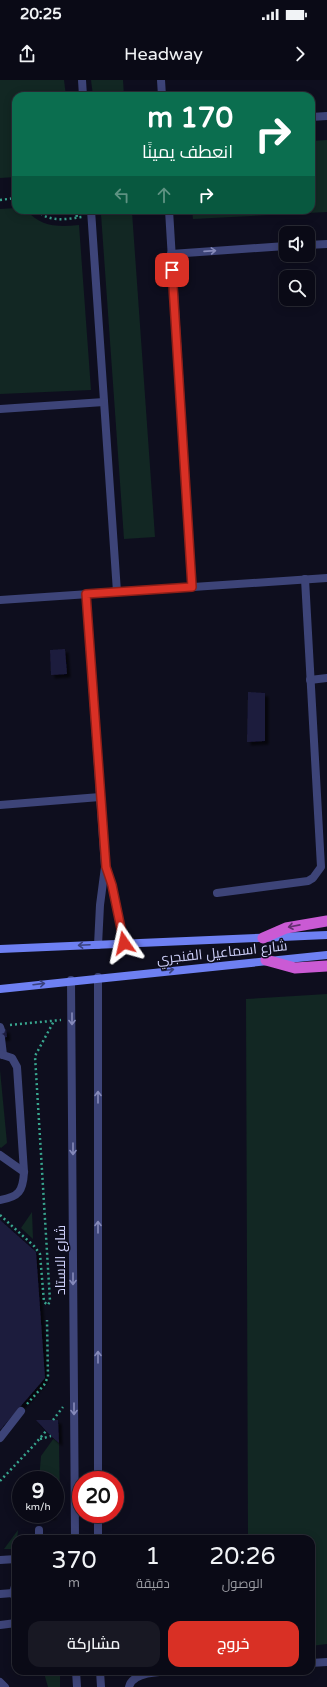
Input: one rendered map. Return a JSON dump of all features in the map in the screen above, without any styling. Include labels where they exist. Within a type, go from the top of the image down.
[{"type":"highway","points":[[263,938],[286,928],[327,921]]},
{"type":"highway","points":[[266,960],[295,968],[327,966]]},
{"type":"main road","name":"شارع اسماعيل الفنجري","points":[[0,949],[327,935]]},
{"type":"main road","name":"شارع اسماعيل الفنجري","points":[[0,989],[98,977],[327,955]]},
{"type":"street","points":[[82,80],[83,92]]},
{"type":"street","points":[[161,80],[162,92]]},
{"type":"street","points":[[315,117],[327,116]]},
{"type":"street","points":[[91,214],[117,592]]},
{"type":"street","points":[[169,214],[192,587]]},
{"type":"street","points":[[315,245],[327,244]]},
{"type":"street","points":[[171,254],[279,246]]},
{"type":"street","points":[[0,409],[104,402]]},
{"type":"street","points":[[0,600],[327,578]]},
{"type":"street","points":[[217,893],[308,881],[313,878],[321,867],[305,579]]},
{"type":"street","points":[[86,594],[106,867],[112,885],[124,943]]},
{"type":"street","points":[[310,680],[327,678]]},
{"type":"street","points":[[0,805],[100,797]]},
{"type":"street","points":[[98,944],[100,905],[106,867]]},
{"type":"street","points":[[98,977],[98,1471]]},
{"type":"street","name":"شارع الاستاد","points":[[72,980],[75,1535]]},
{"type":"street","points":[[0,1200],[12,1198],[16,1195],[22,1185],[24,1172],[17,1067],[12,1058],[2,1055],[2,1030]]},
{"type":"street","points":[[0,1156],[24,1172]]},
{"type":"street","points":[[0,1438],[22,1411]]},
{"type":"street","points":[[98,1523],[98,1535]]},
{"type":"street","points":[[39,1530],[39,1535]]},
{"type":"street","points":[[0,1560],[12,1559]]},
{"type":"street","points":[[0,1594],[12,1596]]},
{"type":"street","points":[[0,1625],[12,1624]]},
{"type":"street","points":[[315,1663],[327,1662]]},
{"type":"street","points":[[76,1675],[77,1687]]},
{"type":"street","points":[[100,1675],[101,1687]]},
{"type":"street","points":[[129,1687],[132,1680],[142,1675]]},
{"type":"street","points":[[0,1682],[5,1687]]},
{"type":"path","points":[[0,200],[12,198]]},
{"type":"path","points":[[42,214],[52,219],[76,218],[88,214]]},
{"type":"path","points":[[2,1030],[54,1021],[72,1020]]},
{"type":"path","points":[[0,1215],[34,1246],[40,1254],[44,1302],[48,1305],[50,1301],[35,1056],[54,1021]]},
{"type":"path","points":[[22,1411],[44,1385],[48,1377],[47,1320]]},
{"type":"path","points":[[0,1481],[39,1440],[46,1430]]},
{"type":"path","points":[[39,1440],[51,1436]]},
{"type":"green space","points":[[0,80],[64,80],[66,92],[12,92],[12,177],[0,178]]},
{"type":"green space","points":[[91,80],[123,80],[124,92],[92,92]]},
{"type":"green space","points":[[327,140],[327,212],[315,213],[315,141]]},
{"type":"green space","points":[[12,208],[12,214],[30,214],[38,220],[50,225],[79,225],[91,390],[0,394],[0,209]]},
{"type":"green space","points":[[101,214],[132,214],[155,537],[124,539]]},
{"type":"green space","points":[[192,214],[289,214],[193,219]]},
{"type":"green space","points":[[327,994],[327,1644],[315,1646],[315,1535],[248,1535],[246,999]]},
{"type":"green space","points":[[0,1070],[7,1143],[1,1148],[0,1147]]},
{"type":"green space","points":[[32,1212],[33,1239],[21,1228]]},
{"type":"green space","points":[[54,1438],[59,1443],[59,1471],[40,1471],[41,1456]]},
{"type":"green space","points":[[12,1538],[12,1549],[4,1549]]},
{"type":"green space","points":[[45,1675],[60,1675],[60,1687],[48,1687]]},
{"type":"building","points":[[65,649],[67,674],[51,675],[50,650]]},
{"type":"building","points":[[248,692],[265,693],[265,741],[247,742]]},
{"type":"building","points":[[6,1029],[7,1037],[0,1038],[0,1030]]},
{"type":"building","points":[[0,1220],[36,1252],[45,1378],[0,1430]]},
{"type":"building","points":[[36,1420],[58,1420],[59,1443],[51,1436]]},
{"type":"route","points":[[124,943],[117,905],[106,867],[86,594],[192,587],[172,270]]}]
